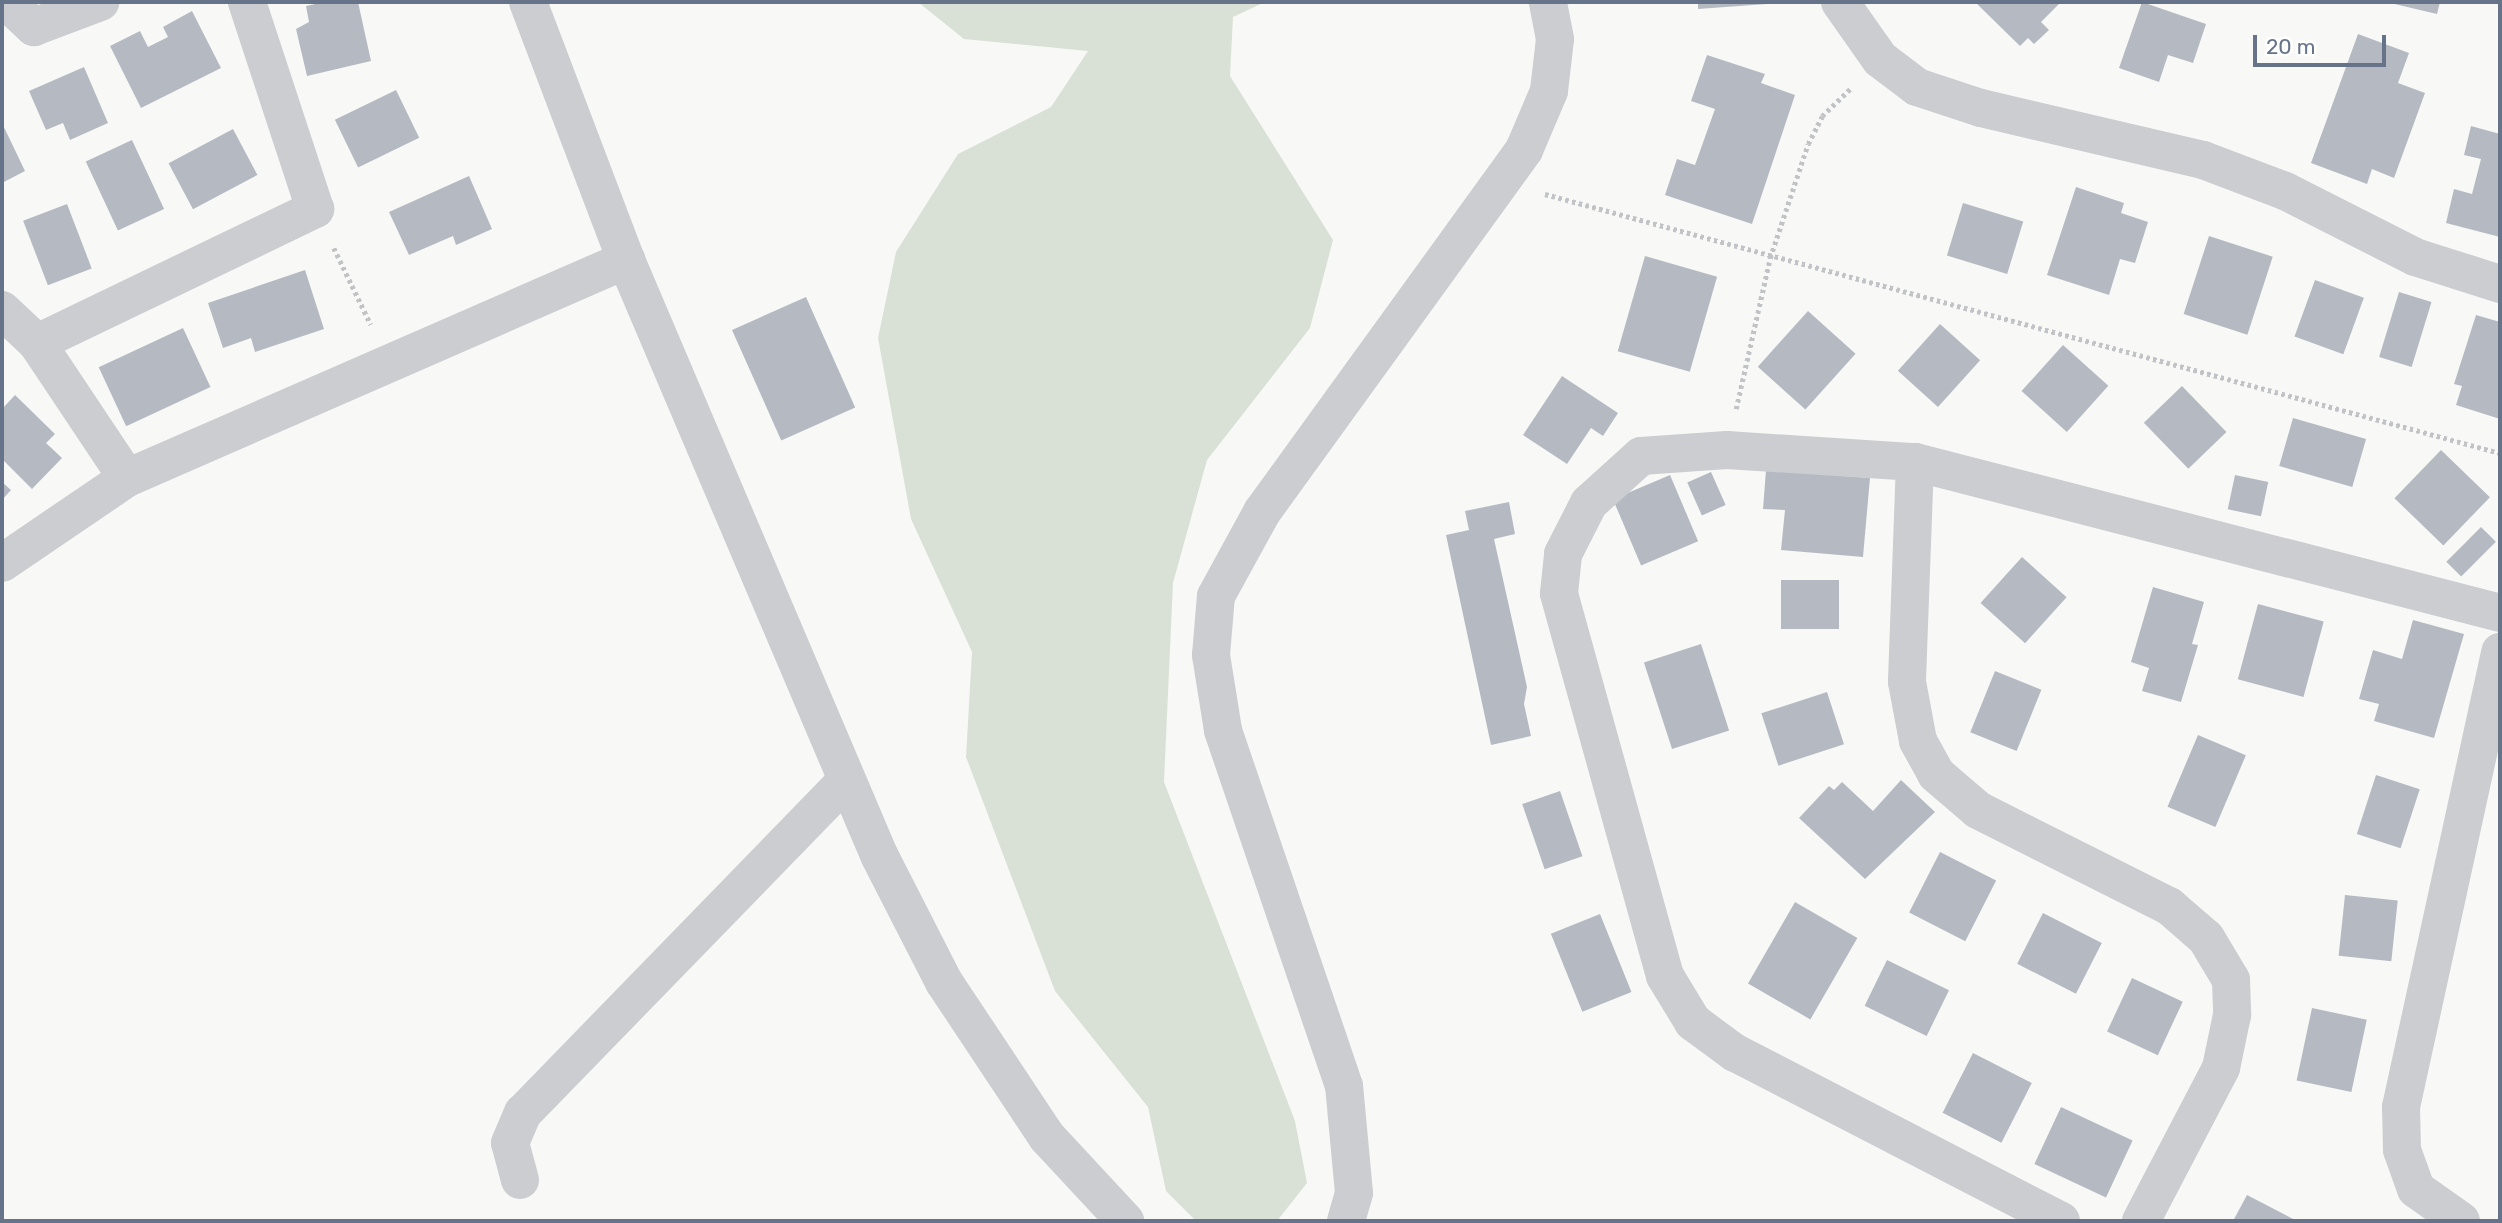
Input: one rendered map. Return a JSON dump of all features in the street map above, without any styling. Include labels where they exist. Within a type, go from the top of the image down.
[{"type":"street","points":[[7,2],[34,27],[100,2]]},
{"type":"street","points":[[37,343],[315,209],[247,2]]},
{"type":"street","points":[[528,2],[625,260],[879,855],[944,982],[1047,1137],[1125,1221]]},
{"type":"street","points":[[1346,1221],[1354,1194],[1344,1086],[1223,730],[1211,655],[1216,596],[1262,512],[1524,150],[1549,91],[1555,39],[1548,2]]},
{"type":"street","points":[[1840,2],[1880,59],[1917,87],[1981,108],[2203,160],[2285,191],[2415,257],[2500,284]]},
{"type":"street","points":[[2,563],[127,478],[388,360],[625,260]]},
{"type":"street","points":[[2,310],[37,343],[127,478]]},
{"type":"street","points":[[2061,1221],[1735,1053],[1693,1021],[1665,976],[1570,648],[1559,593],[1563,555],[1589,503],[1641,456],[1727,450],[1915,462],[2500,613]]},
{"type":"street","points":[[1915,462],[1907,682],[1918,741],[1936,774],[1978,810],[2169,906],[2206,938],[2231,980],[2232,1015],[2221,1068],[2141,1221]]},
{"type":"street","points":[[2461,1221],[2416,1189],[2402,1150],[2401,1107],[2500,653]]},
{"type":"street","points":[[520,1180],[510,1143],[523,1113],[846,780]]},
{"type":"path","points":[[1727,450],[1770,258],[1808,144],[1822,116],[1880,59]]},
{"type":"path","points":[[1535,191],[1770,258],[2500,453]]},
{"type":"path","points":[[315,209],[388,360]]},
{"type":"shaded area","points":[[918,2],[1265,2],[1233,17],[1230,76],[1333,240],[1310,328],[1207,460],[1173,583],[1164,782],[1295,1121],[1307,1183],[1277,1221],[1196,1221],[1166,1191],[1148,1107],[1055,991],[966,757],[972,652],[911,519],[878,338],[896,252],[958,154],[1051,107],[1088,51],[964,39]]},
{"type":"building","points":[[325,2],[358,2],[371,61],[307,76],[296,29],[309,22],[306,6]]},
{"type":"building","points":[[1698,2],[1767,2],[1767,4],[1698,9]]},
{"type":"building","points":[[1975,2],[2061,2],[2041,22],[2049,30],[2034,44],[2028,38],[2020,46]]},
{"type":"building","points":[[2142,2],[2206,24],[2193,63],[2168,55],[2159,82],[2119,68]]},
{"type":"building","points":[[2386,2],[2440,2],[2437,14]]},
{"type":"building","points":[[192,11],[221,68],[141,108],[110,46],[140,31],[148,47],[168,37],[163,27]]},
{"type":"building","points":[[2358,34],[2409,53],[2398,83],[2425,93],[2394,178],[2372,169],[2367,184],[2311,163]]},
{"type":"building","points":[[1707,55],[1765,74],[1761,83],[1795,95],[1752,224],[1665,195],[1677,159],[1695,165],[1715,109],[1691,101]]},
{"type":"building","points":[[84,67],[108,123],[70,140],[63,123],[46,130],[29,91]]},
{"type":"building","points":[[396,90],[419,138],[358,167],[335,120]]},
{"type":"building","points":[[2,123],[25,171],[2,183]]},
{"type":"building","points":[[2471,126],[2500,134],[2500,237],[2446,223],[2454,189],[2472,194],[2481,159],[2464,155]]},
{"type":"building","points":[[233,129],[257,175],[193,209],[169,163]]},
{"type":"building","points":[[132,140],[164,209],[118,230],[86,162]]},
{"type":"building","points":[[469,176],[492,229],[456,245],[453,236],[409,255],[389,212]]},
{"type":"building","points":[[2076,187],[2124,203],[2121,213],[2148,222],[2135,263],[2120,259],[2109,295],[2047,275]]},
{"type":"building","points":[[1963,203],[2023,221],[2007,274],[1947,256]]},
{"type":"building","points":[[67,204],[92,268],[48,285],[23,221]]},
{"type":"building","points":[[2209,236],[2273,257],[2247,335],[2184,314]]},
{"type":"building","points":[[1645,256],[1717,277],[1690,372],[1618,351]]},
{"type":"building","points":[[305,270],[324,329],[255,352],[251,338],[223,348],[208,303]]},
{"type":"building","points":[[2315,280],[2364,298],[2343,354],[2294,336]]},
{"type":"building","points":[[2399,292],[2432,302],[2412,367],[2379,357]]},
{"type":"building","points":[[806,297],[855,408],[781,440],[732,330]]},
{"type":"building","points":[[1808,311],[1856,354],[1805,410],[1758,367]]},
{"type":"building","points":[[2476,315],[2500,322],[2500,419],[2456,405],[2462,386],[2454,384]]},
{"type":"building","points":[[1940,324],[1980,360],[1938,407],[1898,371]]},
{"type":"building","points":[[183,328],[210,387],[126,426],[99,367]]},
{"type":"building","points":[[2063,345],[2108,386],[2067,432],[2022,391]]},
{"type":"building","points":[[1562,376],[1618,413],[1603,436],[1591,428],[1567,464],[1523,435]]},
{"type":"building","points":[[2182,386],[2226,432],[2188,469],[2144,423]]},
{"type":"building","points":[[15,395],[55,434],[46,443],[62,458],[32,489],[2,459],[2,409]]},
{"type":"building","points":[[2293,418],[2366,439],[2352,487],[2279,466]]},
{"type":"building","points":[[2441,450],[2490,497],[2443,545],[2394,498]]},
{"type":"building","points":[[1766,470],[1870,478],[1863,557],[1781,550],[1785,510],[1763,509]]},
{"type":"building","points":[[1711,472],[1726,505],[1702,515],[1687,483]]},
{"type":"building","points":[[1670,475],[1698,541],[1641,566],[1613,499]]},
{"type":"building","points":[[2235,475],[2268,482],[2261,516],[2228,509]]},
{"type":"building","points":[[2,482],[11,490],[2,500]]},
{"type":"building","points":[[1509,502],[1515,534],[1494,539],[1527,687],[1524,704],[1531,736],[1491,745],[1446,535],[1469,530],[1465,511]]},
{"type":"building","points":[[2481,527],[2496,542],[2461,576],[2446,562]]},
{"type":"building","points":[[2022,557],[2067,597],[2025,643],[1981,603]]},
{"type":"building","points":[[1781,580],[1839,580],[1839,629],[1781,629]]},
{"type":"building","points":[[2153,587],[2204,602],[2192,644],[2198,645],[2181,702],[2142,691],[2149,668],[2131,662]]},
{"type":"building","points":[[2258,604],[2324,622],[2303,697],[2238,679]]},
{"type":"building","points":[[2413,620],[2464,634],[2434,738],[2374,721],[2379,704],[2359,699],[2373,650],[2402,659]]},
{"type":"building","points":[[1701,644],[1729,731],[1672,749],[1644,663]]},
{"type":"building","points":[[1995,671],[2041,690],[2017,751],[1970,732]]},
{"type":"building","points":[[1827,692],[1844,744],[1778,766],[1761,713]]},
{"type":"building","points":[[2198,735],[2246,755],[2215,827],[2168,807]]},
{"type":"building","points":[[2376,775],[2420,789],[2401,848],[2357,834]]},
{"type":"building","points":[[1901,780],[1935,812],[1865,879],[1799,818],[1829,786],[1834,790],[1842,782],[1873,811]]},
{"type":"building","points":[[1560,791],[1582,856],[1545,869],[1522,804]]},
{"type":"building","points":[[1940,852],[1996,881],[1965,941],[1909,913]]},
{"type":"building","points":[[2345,895],[2398,901],[2391,961],[2339,956]]},
{"type":"building","points":[[1795,902],[1857,938],[1810,1019],[1748,983]]},
{"type":"building","points":[[2043,913],[2102,943],[2076,994],[2017,964]]},
{"type":"building","points":[[1600,914],[1631,992],[1582,1012],[1551,934]]},
{"type":"building","points":[[1887,960],[1949,990],[1927,1036],[1865,1006]]},
{"type":"building","points":[[2132,978],[2183,1002],[2158,1055],[2107,1031]]},
{"type":"building","points":[[2312,1008],[2367,1020],[2351,1092],[2297,1080]]},
{"type":"building","points":[[1973,1053],[2032,1083],[2001,1143],[1943,1113]]},
{"type":"building","points":[[2061,1107],[2133,1140],[2106,1197],[2034,1164]]},
{"type":"building","points":[[2247,1195],[2297,1221],[2233,1221]]}]
